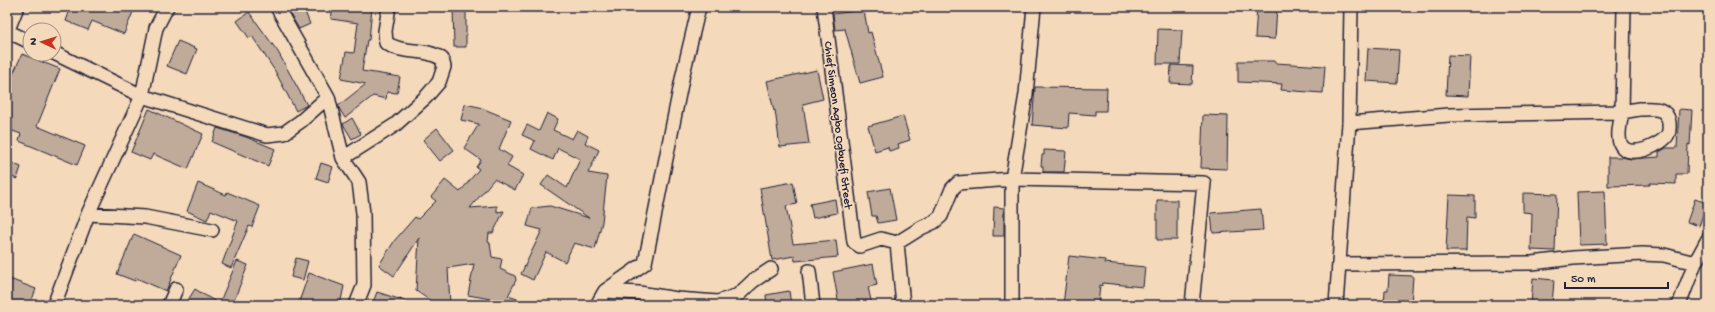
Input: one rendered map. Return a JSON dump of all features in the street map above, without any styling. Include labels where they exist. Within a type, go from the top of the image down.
[{"type":"street","points":[[17,7],[7,31],[22,38]]},
{"type":"street","points":[[54,305],[88,214],[142,96],[156,28],[167,7]]},
{"type":"street","points":[[277,7],[328,97],[343,158],[359,182],[362,213],[364,285],[356,305]]},
{"type":"street","points":[[343,158],[395,125],[426,97],[439,82],[444,67],[442,59],[436,55],[395,49],[386,44],[385,31],[390,7]]},
{"type":"street","points":[[597,305],[606,291],[645,262],[683,74],[699,7]]},
{"type":"street","name":"Chief Simeon Agbo Ogbuefi Street","points":[[824,7],[854,242],[860,246],[881,238],[897,243]]},
{"type":"street","points":[[1012,305],[1012,178],[1026,94],[1034,7]]},
{"type":"street","points":[[1336,305],[1349,123],[1351,7]]},
{"type":"street","points":[[1349,123],[1449,115],[1622,112],[1624,7]]},
{"type":"street","points":[[62,57],[142,96],[267,135],[284,133],[301,121],[328,97]]},
{"type":"street","points":[[903,305],[897,243],[934,222],[941,216],[952,189],[958,184],[1012,178],[1204,183],[1192,305]]},
{"type":"street","points":[[88,214],[145,217],[212,230]]},
{"type":"street","points":[[1679,305],[1695,263],[1708,240]]},
{"type":"street","points":[[1340,264],[1532,263],[1573,258],[1642,254],[1664,255],[1695,263]]},
{"type":"street","points":[[606,291],[639,293],[677,299],[718,302],[738,295],[753,281],[771,270]]},
{"type":"street","points":[[809,271],[813,305]]},
{"type":"street","points":[[169,305],[176,289]]},
{"type":"building","points":[[71,7],[135,7],[124,34],[92,21],[88,30],[66,21]]},
{"type":"building","points":[[286,7],[303,7],[310,24],[299,29]]},
{"type":"building","points":[[333,7],[372,7],[369,40],[367,40],[362,71],[400,77],[397,93],[387,92],[386,99],[373,96],[345,118],[338,106],[366,84],[341,79],[346,52],[354,53],[358,23],[331,19]]},
{"type":"building","points":[[453,7],[466,7],[466,47],[454,47]]},
{"type":"building","points":[[1257,7],[1277,7],[1275,39],[1255,38]]},
{"type":"building","points":[[864,10],[868,33],[871,32],[883,77],[860,83],[845,29],[835,30],[833,14]]},
{"type":"building","points":[[249,12],[278,52],[307,105],[296,111],[275,71],[252,36],[249,38],[237,21]]},
{"type":"building","points":[[1158,29],[1182,30],[1180,64],[1157,64]]},
{"type":"building","points":[[178,41],[197,49],[187,74],[167,66]]},
{"type":"building","points":[[1368,48],[1399,50],[1397,83],[1366,81]]},
{"type":"building","points":[[22,54],[22,62],[42,62],[60,69],[37,126],[85,146],[77,165],[19,141],[21,134],[7,129],[7,80],[10,81]]},
{"type":"building","points":[[1448,55],[1470,56],[1468,96],[1446,95]]},
{"type":"building","points":[[1238,61],[1275,61],[1275,63],[1325,66],[1323,93],[1281,90],[1282,84],[1238,82]]},
{"type":"building","points":[[1171,65],[1193,66],[1192,84],[1170,83]]},
{"type":"building","points":[[817,70],[823,99],[803,104],[809,144],[780,147],[775,110],[774,111],[767,81]]},
{"type":"building","points":[[1035,87],[1107,88],[1106,111],[1095,111],[1095,115],[1069,113],[1068,128],[1032,125]]},
{"type":"building","points":[[465,104],[479,107],[511,120],[499,149],[512,157],[507,166],[523,175],[515,190],[494,179],[470,208],[497,206],[497,212],[504,211],[493,233],[489,233],[488,242],[490,243],[492,257],[502,259],[500,269],[515,276],[516,280],[508,296],[530,303],[530,305],[490,305],[491,299],[468,295],[474,264],[448,268],[450,305],[437,305],[416,291],[419,238],[394,276],[379,265],[395,240],[415,217],[418,219],[436,201],[431,197],[445,180],[460,192],[479,169],[476,167],[481,160],[464,148],[479,124],[461,120]]},
{"type":"building","points":[[149,109],[203,134],[188,169],[153,154],[150,160],[131,152]]},
{"type":"building","points":[[1679,109],[1692,110],[1690,145],[1688,144],[1687,174],[1676,174],[1676,184],[1650,183],[1650,185],[1608,186],[1608,157],[1622,157],[1631,159],[1659,157],[1659,152],[1666,148],[1677,148]]},
{"type":"building","points":[[547,113],[558,119],[553,130],[572,139],[577,130],[588,136],[585,143],[599,150],[588,173],[607,176],[602,222],[595,249],[574,243],[565,262],[546,252],[533,280],[521,274],[542,230],[527,226],[532,208],[550,206],[589,218],[541,185],[548,175],[567,188],[580,159],[558,148],[553,160],[531,149],[535,141],[522,135],[527,125],[539,131]]},
{"type":"building","points":[[1203,115],[1228,116],[1227,169],[1201,168]]},
{"type":"building","points":[[903,116],[910,140],[898,144],[899,148],[889,151],[888,147],[875,151],[868,126]]},
{"type":"building","points":[[352,118],[361,134],[352,139],[343,124]]},
{"type":"building","points":[[217,128],[246,137],[275,149],[268,166],[212,142]]},
{"type":"building","points":[[437,128],[454,150],[440,161],[423,140]]},
{"type":"building","points":[[1044,150],[1066,151],[1064,172],[1043,172],[1043,166],[1041,166]]},
{"type":"building","points":[[7,161],[21,167],[17,179],[7,175]]},
{"type":"building","points":[[321,163],[333,167],[328,182],[316,178]]},
{"type":"building","points":[[793,182],[797,204],[786,206],[793,244],[836,240],[838,257],[795,261],[794,256],[772,260],[760,188]]},
{"type":"building","points":[[198,183],[226,195],[227,192],[260,206],[252,227],[249,226],[231,268],[222,264],[238,221],[211,210],[207,220],[187,211]]},
{"type":"building","points":[[890,188],[896,220],[878,223],[876,216],[872,216],[868,192]]},
{"type":"building","points":[[1605,191],[1607,244],[1579,245],[1577,192]]},
{"type":"building","points":[[1523,193],[1557,194],[1555,251],[1531,250],[1532,213],[1523,212]]},
{"type":"building","points":[[1449,195],[1475,196],[1475,218],[1467,217],[1466,251],[1446,251]]},
{"type":"building","points":[[835,199],[837,213],[813,218],[810,204]]},
{"type":"building","points":[[1695,199],[1707,203],[1699,226],[1687,222]]},
{"type":"building","points":[[1157,200],[1177,200],[1177,240],[1157,240]]},
{"type":"building","points":[[994,207],[1004,208],[1004,236],[993,236]]},
{"type":"building","points":[[1261,209],[1263,230],[1213,233],[1211,213]]},
{"type":"building","points":[[134,234],[181,255],[166,291],[136,278],[135,281],[117,274]]},
{"type":"building","points":[[1069,256],[1105,260],[1105,263],[1145,267],[1143,287],[1103,283],[1102,286],[1100,285],[1098,305],[1063,305]]},
{"type":"building","points":[[296,258],[308,261],[303,280],[291,277]]},
{"type":"building","points":[[237,261],[248,265],[232,305],[195,305],[188,300],[195,289],[219,304]]},
{"type":"building","points":[[873,264],[877,285],[868,287],[872,305],[839,305],[833,272]]},
{"type":"building","points":[[309,273],[344,286],[340,305],[308,305],[299,302]]},
{"type":"building","points":[[1389,275],[1413,276],[1411,305],[1384,305],[1385,290],[1388,290]]},
{"type":"building","points":[[7,278],[36,289],[30,305],[7,305]]},
{"type":"building","points":[[1533,278],[1554,280],[1552,305],[1531,305]]},
{"type":"building","points":[[789,291],[791,305],[767,305],[766,295]]},
{"type":"building","points":[[377,292],[411,303],[410,305],[372,305]]}]
